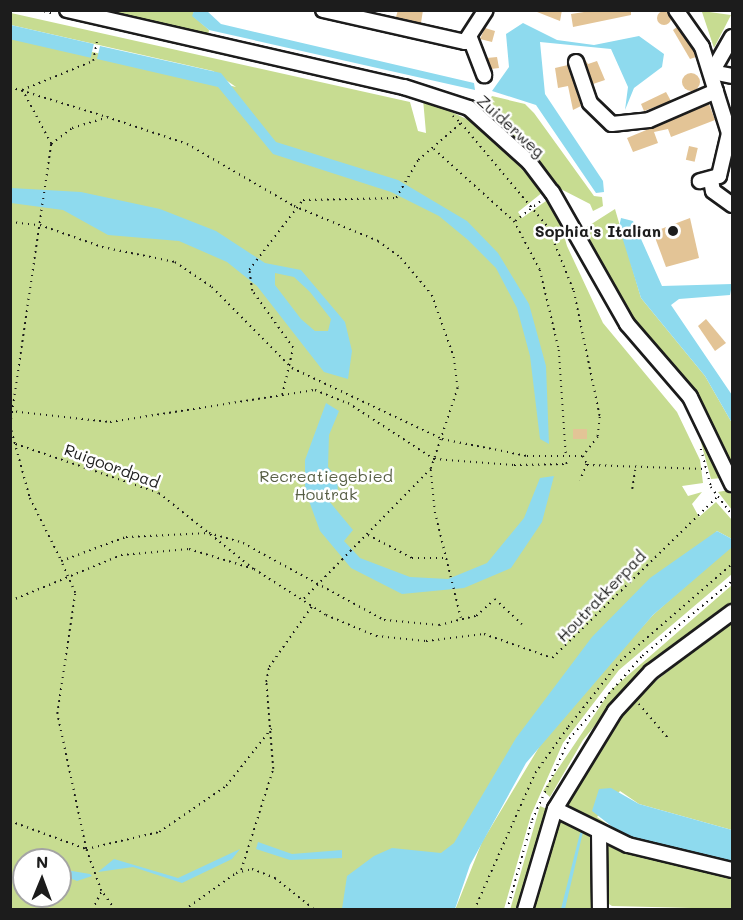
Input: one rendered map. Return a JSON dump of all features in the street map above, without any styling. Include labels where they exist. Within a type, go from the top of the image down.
[{"type":"street","name":"Zuiderweg","points":[[67,10],[456,102],[505,139],[552,192],[627,324],[690,397],[732,484]]},
{"type":"street","points":[[323,10],[449,40],[470,38],[486,10]]},
{"type":"street","points":[[678,11],[693,29],[712,72],[716,91],[731,131],[729,157],[718,176],[705,181],[713,191],[732,205]]},
{"type":"street","points":[[712,72],[732,37]]},
{"type":"street","name":"Zuiderweg","points":[[470,38],[484,75]]},
{"type":"street","points":[[576,62],[590,103],[612,124],[649,120],[716,91]]},
{"type":"street","points":[[712,72],[732,76]]},
{"type":"street","points":[[525,909],[555,809],[578,765],[630,694],[675,653],[732,612]]},
{"type":"street","points":[[555,809],[599,832],[647,851],[732,870]]},
{"type":"street","points":[[599,832],[600,909]]},
{"type":"path","points":[[22,90],[93,61],[98,40]]},
{"type":"path","points":[[10,87],[187,144],[294,206],[378,241],[401,258],[432,295],[458,372],[442,439],[431,469],[446,558],[462,619]]},
{"type":"path","points":[[22,90],[51,144],[11,411],[11,443],[75,593],[57,714],[86,849],[101,891],[115,909]]},
{"type":"path","points":[[51,144],[72,128],[107,117]]},
{"type":"path","points":[[10,222],[40,225],[102,247],[176,262],[213,287],[289,366],[442,439],[527,456],[583,456],[593,447],[600,427],[591,359],[560,251],[533,207],[461,123],[418,160],[396,198],[309,198],[294,206],[247,276],[293,348],[289,366],[282,395]]},
{"type":"path","points":[[11,411],[110,422],[282,395],[328,393],[434,459],[525,465],[566,464],[559,350],[540,270],[514,221],[432,149]]},
{"type":"path","points":[[514,221],[552,192]]},
{"type":"path","name":"Ruigoordpad","points":[[11,443],[159,493],[254,569]]},
{"type":"path","points":[[580,481],[586,465],[583,456]]},
{"type":"path","points":[[586,465],[706,469],[717,497],[732,515]]},
{"type":"path","points":[[632,489],[636,468]]},
{"type":"path","points":[[303,600],[314,586],[431,469]]},
{"type":"path","name":"Houtrakkerpad","points":[[312,605],[376,636],[426,641],[484,634],[552,658],[717,497]]},
{"type":"path","points":[[61,561],[126,537],[209,533],[243,543],[314,586],[384,620],[439,625],[476,616],[495,599],[522,624]]},
{"type":"path","points":[[367,534],[404,556],[446,558]]},
{"type":"path","points":[[10,601],[121,555],[163,548],[216,554],[254,569],[312,605],[269,667],[273,769],[241,870],[184,909]]},
{"type":"path","points":[[474,909],[535,772],[568,727],[620,661],[732,564]]},
{"type":"path","points":[[630,694],[668,738]]},
{"type":"path","points":[[10,821],[86,849],[159,832],[226,786],[271,729]]},
{"type":"path","points":[[507,909],[539,802]]},
{"type":"path","points":[[241,870],[275,878],[315,909]]},
{"type":"path","points":[[92,909],[101,891]]},
{"type":"green space","points":[[87,11],[194,11],[193,16],[209,30],[208,36]]},
{"type":"green space","points":[[702,12],[731,15],[714,48]]},
{"type":"green space","name":"Recreatiegebied Houtrak","points":[[11,13],[410,102],[418,131],[426,133],[423,99],[482,126],[543,192],[518,212],[522,218],[553,196],[567,246],[603,323],[677,412],[700,460],[703,483],[682,486],[688,496],[702,492],[692,504],[699,517],[716,502],[732,520],[732,539],[717,531],[565,689],[444,909],[11,909],[11,32],[236,87],[213,71],[11,25]]},
{"type":"green space","points":[[492,96],[525,104],[534,113],[594,196],[602,197],[603,206],[593,211],[590,204],[551,184],[481,113]]},
{"type":"green space","points":[[615,209],[641,298],[705,376],[732,423],[732,475],[717,440],[645,343],[585,240],[582,230]]},
{"type":"green space","points":[[696,424],[722,478],[711,479]]},
{"type":"green space","points":[[729,490],[732,497],[732,510],[718,492]]},
{"type":"green space","points":[[732,544],[732,574],[619,670],[563,743],[531,815],[504,909],[455,910],[482,842],[550,729],[653,615]]},
{"type":"green space","points":[[732,585],[732,606],[638,673],[583,740],[550,797],[543,791],[611,690]]},
{"type":"green space","points":[[732,620],[732,830],[639,804],[620,791],[597,817],[639,846],[564,807],[594,747],[631,701]]},
{"type":"green space","points":[[540,806],[549,810],[519,909],[510,910]]},
{"type":"green space","points":[[556,817],[572,821],[593,840],[596,909],[530,910]]},
{"type":"green space","points":[[606,841],[732,872],[732,909],[612,906],[606,902]]},
{"type":"water","points":[[194,11],[207,11],[221,24],[474,83],[475,90],[209,30],[192,16]]},
{"type":"water","points":[[523,23],[557,40],[594,45],[639,36],[664,54],[662,67],[634,88],[625,110],[628,87],[611,49],[540,42],[545,94],[603,181],[604,192],[596,193],[536,105],[492,91],[509,67],[506,34]]},
{"type":"water","points":[[11,25],[94,44],[91,58],[10,39]]},
{"type":"water","points":[[100,46],[221,73],[276,142],[398,180],[467,221],[498,253],[529,304],[546,366],[549,444],[540,439],[530,356],[517,308],[496,268],[468,240],[439,216],[391,192],[273,154],[218,87],[97,59]]},
{"type":"water","points":[[11,188],[81,192],[160,209],[216,231],[265,263],[301,270],[345,322],[352,351],[348,379],[324,372],[257,286],[227,262],[179,241],[108,235],[63,210],[11,203]],"holes":[[[275,273],[294,277],[310,292],[331,319],[328,331],[315,331],[301,319],[275,285]]]},
{"type":"water","points":[[621,218],[633,221],[662,286],[732,284],[730,295],[679,299],[671,305],[732,395],[732,423],[705,376],[641,298],[619,227]]},
{"type":"water","points":[[326,403],[339,411],[329,435],[328,467],[337,478],[338,492],[329,501],[353,530],[344,541],[360,558],[410,577],[448,579],[487,563],[524,518],[540,478],[554,476],[542,522],[511,568],[464,588],[402,594],[351,568],[320,531],[305,490],[305,460]]},
{"type":"water","points":[[717,531],[732,539],[731,548],[653,615],[526,763],[470,865],[455,909],[342,909],[347,876],[374,856],[392,848],[441,853],[454,843],[516,738],[592,637],[650,578]]},
{"type":"water","points":[[611,788],[639,804],[732,830],[732,864],[637,842],[619,832],[592,811],[599,789]]},
{"type":"water","points":[[583,832],[565,909],[561,909],[580,833]]},
{"type":"water","points":[[258,842],[292,854],[342,850],[342,858],[290,860],[256,849]]},
{"type":"water","points":[[240,849],[232,859],[182,883],[133,867],[98,872],[114,859],[178,878]]},
{"type":"water","points":[[72,871],[92,876],[77,881],[72,879]]},
{"type":"building","points":[[398,10],[423,10],[421,23],[396,17]]},
{"type":"building","points":[[532,10],[562,10],[560,21]]},
{"type":"building","points":[[597,10],[631,10],[631,15],[573,27],[571,14]]},
{"type":"building","points":[[664,11],[669,13],[671,18],[669,23],[664,25],[659,23],[657,18],[659,13]]},
{"type":"building","points":[[677,27],[696,57],[690,59],[673,30]]},
{"type":"building","points":[[485,28],[495,31],[492,42],[480,39]]},
{"type":"building","points":[[497,57],[499,68],[491,69],[487,58]]},
{"type":"building","points":[[584,58],[588,64],[597,61],[605,80],[593,84]]},
{"type":"building","points":[[568,65],[581,106],[573,110],[568,86],[558,88],[555,68]]},
{"type":"building","points":[[687,73],[695,73],[700,78],[698,89],[687,91],[682,86],[682,78]]},
{"type":"building","points":[[666,92],[671,101],[644,111],[641,104]]},
{"type":"building","points":[[709,104],[715,120],[671,137],[668,129],[654,132],[658,143],[633,152],[627,138]]},
{"type":"building","points":[[689,146],[698,148],[695,162],[686,160]]},
{"type":"building","points":[[690,218],[699,258],[666,267],[653,232]]},
{"type":"building","points":[[706,319],[726,343],[715,351],[698,326]]},
{"type":"building","points":[[573,429],[587,429],[587,439],[573,439]]},
{"type":"place","name":"Sophia's Italian","points":[[673,231]]}]
